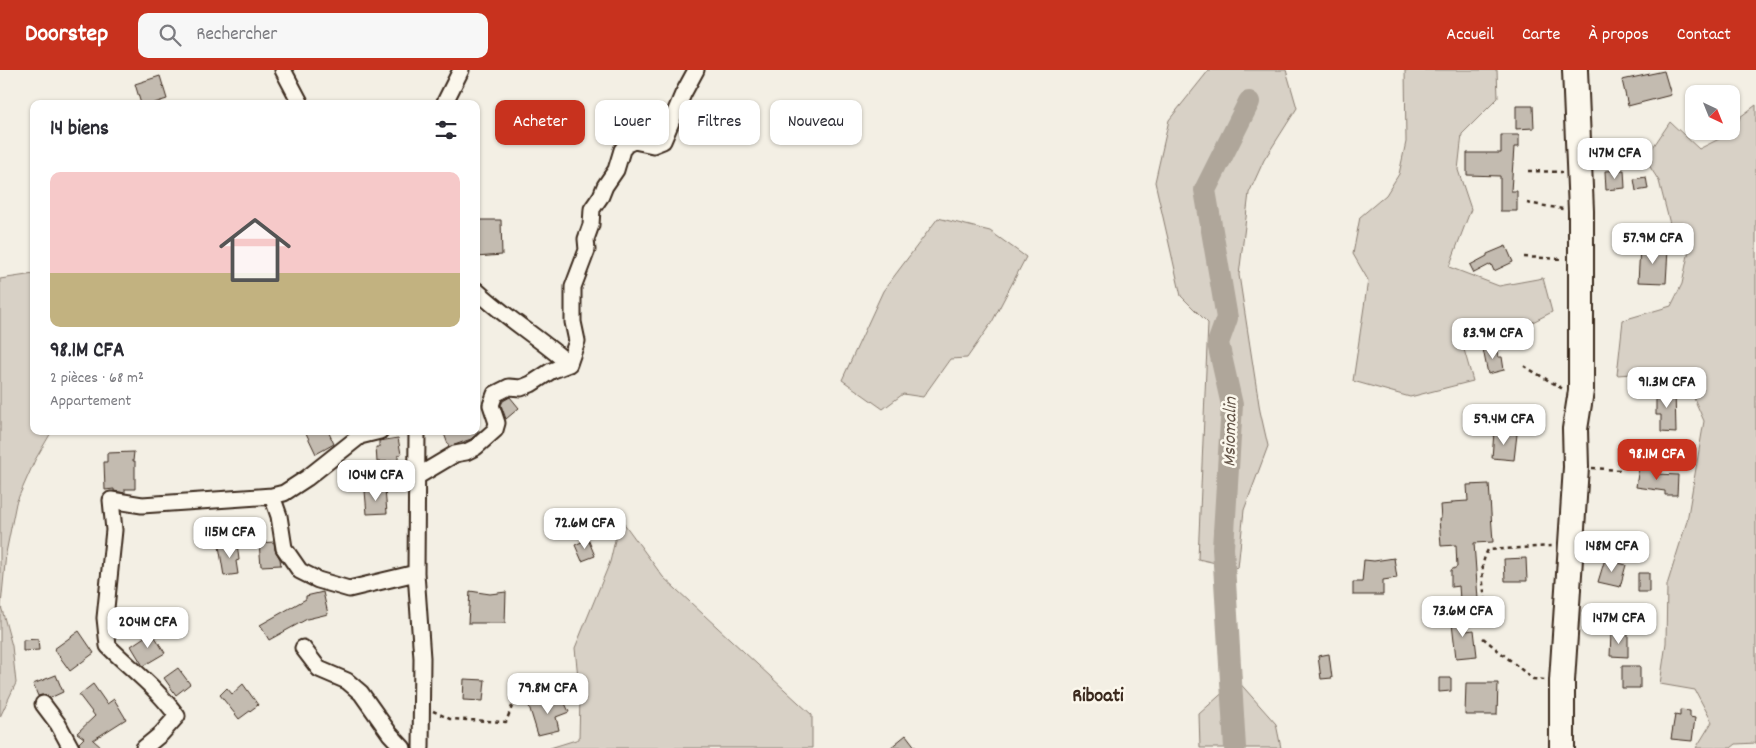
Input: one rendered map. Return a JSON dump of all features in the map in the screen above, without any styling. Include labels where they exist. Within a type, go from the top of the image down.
[{"type":"main road","points":[[1562,748],[1562,682],[1576,467],[1575,429],[1580,391],[1582,260],[1575,70]]},
{"type":"street","points":[[283,70],[299,100]]},
{"type":"street","points":[[446,100],[461,70]]},
{"type":"street","points":[[418,476],[455,454],[466,452],[476,447],[495,430],[497,423],[491,404],[495,394],[509,387],[521,388],[531,384],[569,364],[577,341],[573,322],[573,287],[588,250],[586,239],[591,224],[592,209],[616,170],[622,150],[627,144],[634,141],[653,144],[663,140],[691,71]]},
{"type":"street","points":[[480,294],[496,309],[545,343],[569,364]]},
{"type":"street","points":[[144,748],[161,734],[177,716],[164,698],[108,646],[105,618],[114,530],[111,500],[142,505],[272,496],[284,493],[307,478],[360,436],[364,435]]},
{"type":"street","points":[[417,435],[416,573],[422,658],[421,748]]},
{"type":"street","points":[[272,496],[279,516],[284,548],[300,571],[318,580],[349,589],[416,573]]},
{"type":"street","points":[[303,648],[319,669],[347,681],[360,693],[390,734],[403,748]]},
{"type":"street","points":[[43,704],[58,724],[71,748]]},
{"type":"path","points":[[1528,171],[1579,172]]},
{"type":"path","points":[[1528,204],[1581,211]]},
{"type":"path","points":[[1524,257],[1582,260]]},
{"type":"path","points":[[1524,366],[1568,392],[1580,391]]},
{"type":"path","points":[[1576,467],[1620,470]]},
{"type":"path","points":[[1487,609],[1483,590],[1483,557],[1488,550],[1551,544],[1571,553]]},
{"type":"path","points":[[1483,638],[1533,679],[1562,682]]},
{"type":"path","points":[[422,710],[435,712],[450,719],[506,722],[514,701]]},
{"type":"shaded area","points":[[1209,70],[1286,70],[1297,108],[1264,160],[1249,193],[1239,275],[1260,411],[1268,446],[1244,510],[1238,568],[1198,559],[1208,323],[1181,296],[1155,182],[1169,120]]},
{"type":"shaded area","points":[[1405,70],[1497,70],[1498,98],[1462,134],[1458,170],[1471,209],[1449,267],[1499,286],[1543,278],[1552,312],[1523,327],[1486,326],[1463,346],[1473,381],[1410,397],[1353,381],[1368,280],[1353,254],[1360,217],[1386,195],[1399,174],[1406,142]]},
{"type":"shaded area","points":[[1756,105],[1756,743],[1736,744],[1731,748],[1696,748],[1712,722],[1695,690],[1660,684],[1666,643],[1667,585],[1687,521],[1704,421],[1682,371],[1617,375],[1623,320],[1671,306],[1682,284],[1689,250],[1670,224],[1659,181],[1645,159],[1670,122],[1685,136],[1685,140],[1689,140],[1699,149],[1717,140],[1740,140],[1740,117]]},
{"type":"shaded area","points":[[938,218],[990,231],[1026,257],[992,322],[967,358],[950,359],[923,397],[903,394],[883,409],[842,380],[883,291]]},
{"type":"shaded area","points":[[30,275],[30,435],[50,435],[35,460],[16,503],[6,553],[1,606],[12,646],[16,683],[0,717],[0,279]]},
{"type":"shaded area","points":[[620,518],[663,577],[812,715],[812,748],[550,748],[579,739],[580,697],[575,648],[610,562]]},
{"type":"shaded area","points":[[1237,680],[1276,724],[1281,748],[1200,748],[1199,714]]},
{"type":"building","points":[[1664,71],[1671,95],[1628,106],[1622,80]]},
{"type":"building","points":[[160,76],[167,99],[140,100],[135,84]]},
{"type":"building","points":[[1516,106],[1533,106],[1534,128],[1516,129]]},
{"type":"building","points":[[1501,135],[1519,135],[1519,147],[1514,147],[1511,191],[1517,191],[1517,211],[1500,211],[1500,176],[1467,175],[1467,153],[1501,153]]},
{"type":"building","points":[[1624,170],[1625,188],[1606,190],[1605,171]]},
{"type":"building","points":[[1646,177],[1648,189],[1636,191],[1634,179]]},
{"type":"building","points":[[480,220],[501,220],[502,255],[480,257]]},
{"type":"building","points":[[1506,246],[1513,262],[1494,271],[1491,264],[1474,273],[1470,265],[1487,256],[1487,254]]},
{"type":"building","points":[[1640,248],[1668,249],[1666,283],[1638,282]]},
{"type":"building","points":[[1496,346],[1498,357],[1502,357],[1504,370],[1488,374],[1483,349]]},
{"type":"building","points":[[1656,389],[1675,389],[1676,433],[1661,432],[1661,415],[1656,415]]},
{"type":"building","points":[[510,397],[519,408],[506,419],[501,405],[503,401]]},
{"type":"building","points":[[1494,432],[1517,434],[1514,460],[1492,458]]},
{"type":"building","points":[[307,435],[330,435],[334,444],[316,454]]},
{"type":"building","points":[[444,435],[476,435],[471,439],[449,447]]},
{"type":"building","points":[[398,438],[401,454],[398,455],[398,461],[377,462],[376,447],[379,447],[379,441]]},
{"type":"building","points":[[134,452],[135,489],[125,489],[125,493],[114,491],[114,489],[105,490],[104,462],[107,462],[107,453]]},
{"type":"building","points":[[1639,467],[1656,469],[1656,474],[1678,475],[1677,495],[1665,495],[1665,491],[1636,487]]},
{"type":"building","points":[[1489,484],[1493,542],[1474,543],[1478,599],[1460,600],[1459,586],[1451,587],[1451,570],[1457,567],[1456,545],[1441,546],[1440,505],[1468,501],[1467,485]]},
{"type":"building","points":[[385,489],[387,513],[367,514],[365,491]]},
{"type":"building","points":[[588,539],[595,556],[582,561],[575,545]]},
{"type":"building","points":[[1602,540],[1616,543],[1613,558],[1599,555]]},
{"type":"building","points":[[274,542],[281,565],[261,566],[259,543]]},
{"type":"building","points":[[237,543],[239,560],[236,561],[238,574],[224,576],[219,546]]},
{"type":"building","points":[[1394,558],[1397,578],[1383,580],[1383,595],[1353,595],[1353,582],[1362,582],[1364,560],[1374,561]]},
{"type":"building","points":[[1526,558],[1527,581],[1505,581],[1504,559]]},
{"type":"building","points":[[1605,559],[1626,565],[1620,587],[1598,582]]},
{"type":"building","points":[[1638,573],[1649,573],[1649,592],[1638,592]]},
{"type":"building","points":[[470,591],[490,594],[506,592],[505,623],[468,623]]},
{"type":"building","points":[[323,592],[328,614],[307,619],[269,640],[260,625],[306,599],[306,596]]},
{"type":"building","points":[[1646,612],[1647,628],[1632,630],[1630,614]]},
{"type":"building","points":[[1451,614],[1470,619],[1466,631],[1474,630],[1477,656],[1456,658]]},
{"type":"building","points":[[79,631],[94,653],[70,671],[54,649]]},
{"type":"building","points":[[152,632],[165,653],[143,666],[131,646]]},
{"type":"building","points":[[1611,633],[1628,633],[1628,657],[1610,656]]},
{"type":"building","points":[[38,639],[39,650],[23,651],[23,640]]},
{"type":"building","points":[[1329,654],[1332,678],[1321,679],[1318,656]]},
{"type":"building","points":[[1622,666],[1640,666],[1640,688],[1622,688]]},
{"type":"building","points":[[178,668],[190,684],[176,695],[164,678]]},
{"type":"building","points":[[56,675],[63,692],[50,698],[42,695],[38,696],[33,684]]},
{"type":"building","points":[[1439,678],[1451,678],[1451,691],[1439,692]]},
{"type":"building","points":[[464,679],[485,680],[483,701],[463,700]]},
{"type":"building","points":[[1466,683],[1498,683],[1497,715],[1465,715]]},
{"type":"building","points":[[93,684],[107,704],[114,699],[126,719],[93,740],[102,748],[80,748],[79,743],[84,738],[77,733],[95,716],[79,695]]},
{"type":"building","points":[[243,684],[258,705],[239,719],[220,695],[227,688],[232,694]]},
{"type":"building","points":[[550,699],[551,702],[563,699],[569,712],[556,717],[559,730],[538,735],[529,706]]},
{"type":"building","points":[[1680,710],[1690,711],[1690,717],[1695,718],[1692,741],[1671,739],[1675,715],[1680,716]]},
{"type":"building","points":[[906,735],[916,748],[890,748]]},
{"type":"waterway","name":"Msiomalin","points":[[1235,748],[1223,548],[1232,405],[1218,343],[1227,318],[1205,190],[1249,102]]},
{"type":"district","name":"Riboati","points":[[1098,694]]}]
